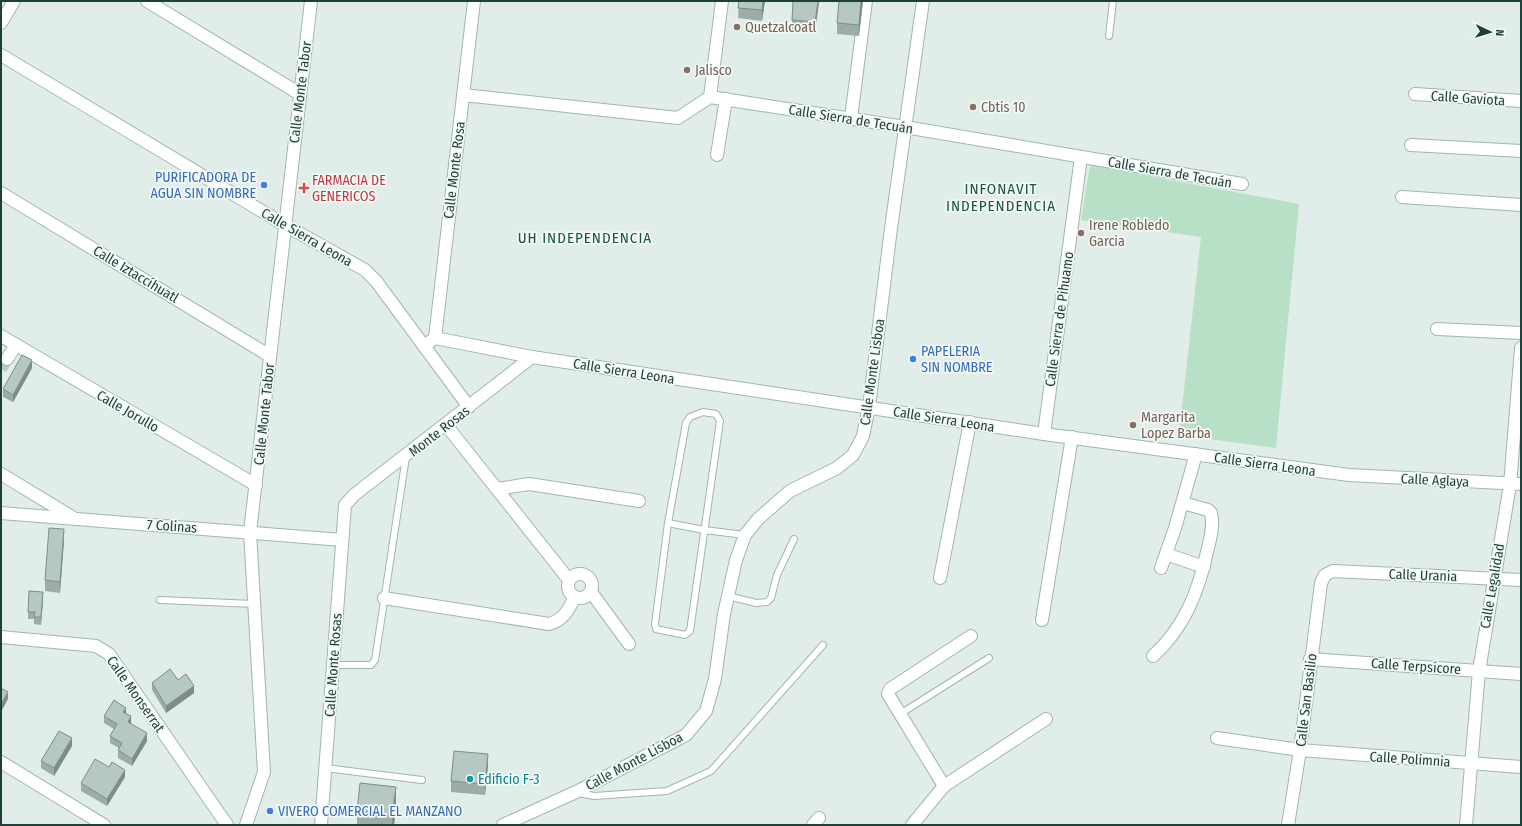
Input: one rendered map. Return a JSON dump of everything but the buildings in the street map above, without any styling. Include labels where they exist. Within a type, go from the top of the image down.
[{"type":"street","points":[[1,22],[14,1]]},
{"type":"street","points":[[148,1],[300,94]]},
{"type":"street","name":"Calle Monte Tabor","points":[[246,825],[264,772],[250,532],[311,1]]},
{"type":"street","name":"Calle Monte Rosa","points":[[435,338],[474,1]]},
{"type":"street","points":[[463,95],[678,118],[710,97],[722,1]]},
{"type":"street","points":[[851,118],[866,1]]},
{"type":"street","name":"Calle Monte Lisboa","points":[[503,825],[576,792],[686,735],[706,711],[715,679],[728,596],[736,560],[745,535],[758,519],[790,491],[837,468],[853,455],[863,436],[869,407],[924,1]]},
{"type":"street","name":"Calle Sierra Leona","points":[[1,55],[285,225],[365,270],[376,280],[469,407]]},
{"type":"street","name":"Calle Gaviota","points":[[1415,94],[1521,101]]},
{"type":"street","name":"Calle Sierra de Tecuán","points":[[710,97],[851,118],[1242,184]]},
{"type":"street","points":[[717,155],[726,99]]},
{"type":"street","points":[[1411,145],[1521,151]]},
{"type":"street","name":"Calle Sierra de Pihuamo","points":[[1044,434],[1081,157]]},
{"type":"street","name":"Calle Iztaccíhuatl","points":[[1,193],[270,356]]},
{"type":"street","points":[[1402,197],[1521,205]]},
{"type":"street","points":[[1437,329],[1521,333]]},
{"type":"street","name":"Calle Jorullo","points":[[1,336],[256,485]]},
{"type":"street","points":[[424,346],[435,338]]},
{"type":"street","name":"Calle Sierra Leona","points":[[435,338],[532,357],[1044,434],[1349,475]]},
{"type":"street","points":[[7,359],[16,345]]},
{"type":"street","name":"Calle Legalidad","points":[[1466,825],[1478,671],[1493,578],[1516,485],[1521,348]]},
{"type":"street","name":"Monte Rosas","points":[[345,505],[354,495],[406,457],[532,357]]},
{"type":"street","points":[[940,578],[970,422]]},
{"type":"street","points":[[446,425],[569,580],[568,590],[575,597],[584,598],[591,592],[592,583],[586,575],[577,574],[569,580]]},
{"type":"street","points":[[1042,620],[1072,437]]},
{"type":"street","points":[[1162,568],[1183,503],[1196,454]]},
{"type":"street","points":[[1,474],[74,518]]},
{"type":"street","name":"Calle Aglaya","points":[[1349,475],[1516,485]]},
{"type":"street","points":[[497,489],[529,484],[639,501]]},
{"type":"street","points":[[1153,656],[1169,640],[1186,617],[1199,586],[1209,543],[1211,513],[1208,510],[1183,503]]},
{"type":"street","name":"Calle Monte Rosas","points":[[321,825],[345,505]]},
{"type":"street","name":"7 Colinas","points":[[1,513],[342,540]]},
{"type":"street","points":[[1166,554],[1204,566]]},
{"type":"street","name":"Calle Urania","points":[[1325,575],[1333,571],[1521,580]]},
{"type":"street","name":"Calle San Basilio","points":[[1288,825],[1300,750],[1310,659],[1322,583],[1325,575]]},
{"type":"street","points":[[591,592],[630,644]]},
{"type":"street","points":[[384,598],[549,624],[558,622],[565,616],[575,597]]},
{"type":"street","points":[[944,786],[888,694],[890,689],[971,636]]},
{"type":"street","name":"Calle Monserrat","points":[[1,637],[96,646],[104,649],[109,654],[227,825]]},
{"type":"street","name":"Calle Terpsícore","points":[[1310,659],[1521,674]]},
{"type":"street","points":[[912,825],[944,786],[1046,718]]},
{"type":"street","name":"Calle Polimnia","points":[[1216,738],[1300,750],[1521,767]]},
{"type":"street","points":[[1,762],[104,825]]},
{"type":"lane","points":[[1109,36],[1113,1]]},
{"type":"lane","points":[[703,412],[716,414],[720,421],[690,631],[685,635],[660,631],[656,629],[655,624],[668,523],[686,423],[690,417],[695,414],[703,412]]},
{"type":"lane","points":[[333,665],[371,666],[375,660],[406,457]]},
{"type":"lane","points":[[668,523],[704,530],[745,535]]},
{"type":"lane","points":[[728,596],[756,603],[767,602],[771,598],[777,575],[794,539]]},
{"type":"lane","points":[[160,600],[254,604]]},
{"type":"lane","points":[[576,792],[594,796],[667,791],[712,771],[824,645]]},
{"type":"lane","points":[[900,714],[989,658]]},
{"type":"lane","points":[[325,768],[422,780]]},
{"type":"green space","points":[[1090,165],[1299,204],[1276,448],[1179,435],[1201,237],[1081,220]]},
{"type":"tunnel","points":[[1,369],[7,359]]},
{"type":"place","name":"Quetzalcoatl","points":[[737,27]]},
{"type":"place","name":"Jalisco","points":[[687,70]]},
{"type":"place","name":"Cbtis 10","points":[[973,107]]},
{"type":"place","name":"PURIFICADORA DE AGUA SIN NOMBRE","points":[[264,185]]},
{"type":"place","name":"FARMACIA DE GENERICOS","points":[[304,188]]},
{"type":"place","name":"Irene Robledo Garcia","points":[[1081,233]]},
{"type":"place","name":"PAPELERIA SIN NOMBRE","points":[[913,359]]},
{"type":"place","name":"Margarita Lopez Barba","points":[[1133,425]]},
{"type":"place","name":"Edificio F-3","points":[[470,779]]},
{"type":"place","name":"VIVERO COMERCIAL EL MANZANO","points":[[270,811]]},
{"type":"district","name":"INFONAVIT INDEPENDENCIA","points":[[1001,198]]},
{"type":"district","name":"UH INDEPENDENCIA","points":[[585,238]]}]
